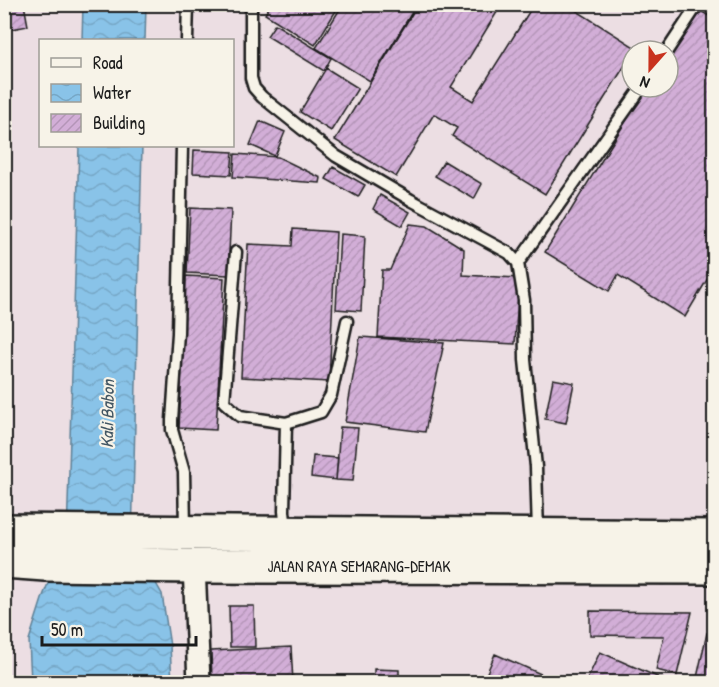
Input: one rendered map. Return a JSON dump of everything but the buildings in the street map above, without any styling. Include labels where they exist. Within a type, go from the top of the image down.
[{"type":"highway","name":"JALAN RAYA SEMARANG-DEMAK","points":[[4,531],[175,533],[285,522],[538,536],[714,537]]},
{"type":"highway","name":"JALAN RAYA SEMARANG-DEMAK","points":[[4,561],[45,564],[194,566],[714,567]]},
{"type":"street","points":[[194,566],[199,682]]},
{"type":"lane","points":[[186,39],[188,4]]},
{"type":"lane","points":[[251,4],[251,78],[254,88],[262,97],[336,156],[509,253],[518,264],[524,300],[525,360],[536,467],[538,536]]},
{"type":"lane","points":[[675,39],[698,4]]},
{"type":"lane","points":[[518,264],[634,99]]},
{"type":"lane","points":[[175,533],[184,472],[172,430],[178,333],[182,147]]},
{"type":"lane","points":[[236,252],[224,402],[240,416],[286,423],[321,412],[331,395],[347,321]]},
{"type":"lane","points":[[285,522],[286,423]]},
{"type":"water","points":[[83,5],[146,5],[145,39],[82,39]]},
{"type":"water","name":"Kali Babon","points":[[79,147],[142,147],[132,541],[162,594],[170,646],[172,682],[31,682],[29,640],[43,596],[67,536]]}]
